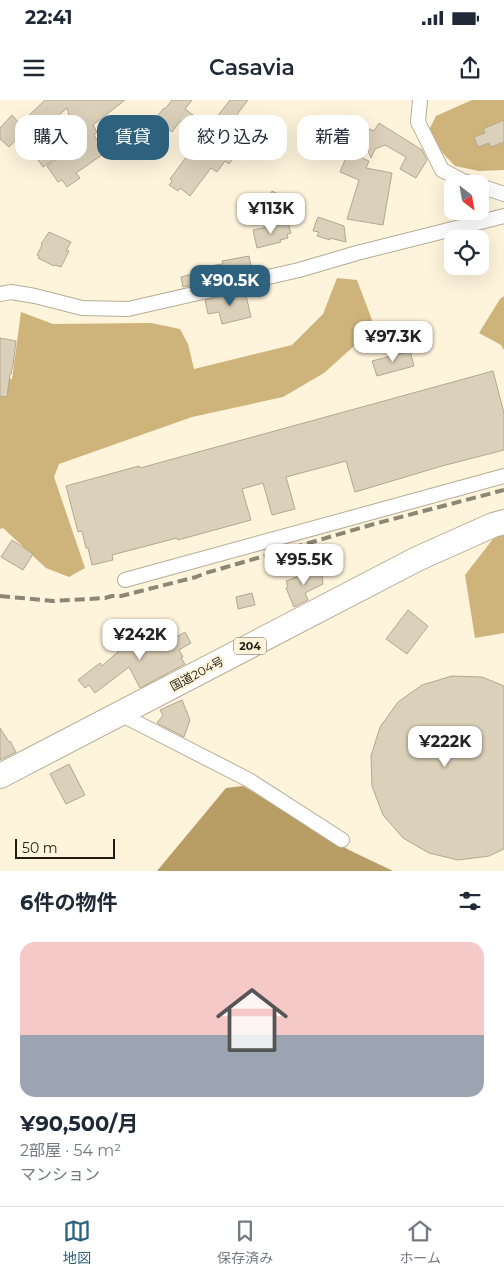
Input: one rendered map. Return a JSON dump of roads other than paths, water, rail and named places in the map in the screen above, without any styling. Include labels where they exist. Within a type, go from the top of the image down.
[{"type":"highway","name":"国道204号","points":[[0,776],[417,559],[493,525],[504,522]]},
{"type":"street","points":[[420,100],[418,122],[442,170],[452,175]]},
{"type":"street","points":[[489,189],[504,194]]},
{"type":"street","points":[[0,294],[11,292],[36,296],[82,308],[128,309],[299,270],[504,216]]},
{"type":"street","points":[[125,580],[504,476]]},
{"type":"street","points":[[120,714],[249,780],[342,840]]},
{"type":"railway","points":[[0,596],[53,601],[121,596],[196,577],[374,524],[504,490]]}]
